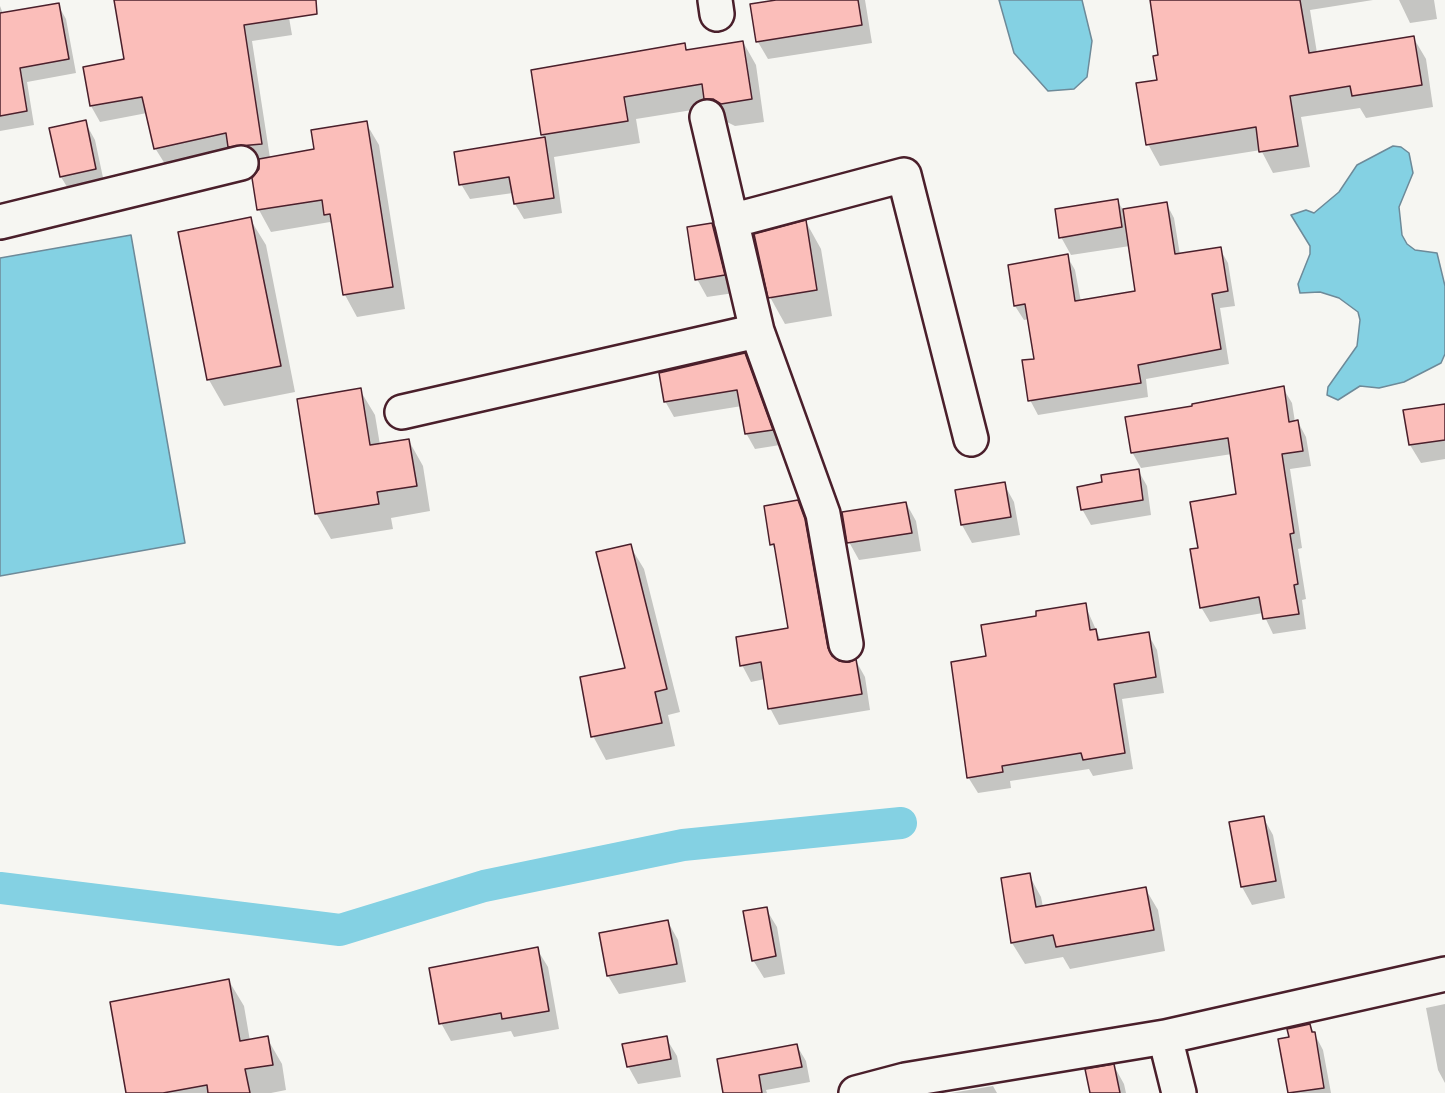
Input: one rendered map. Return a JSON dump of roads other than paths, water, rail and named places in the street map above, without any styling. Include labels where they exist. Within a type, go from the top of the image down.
[{"type":"street","points":[[707,117],[757,331],[823,514],[846,644]]},
{"type":"street","points":[[0,222],[241,163]]},
{"type":"street","points":[[731,221],[904,175],[971,439]]},
{"type":"street","points":[[402,412],[757,331]]},
{"type":"street","points":[[856,1093],[905,1080],[1165,1037],[1445,974]]},
{"type":"street","points":[[1165,1037],[1179,1093]]},
{"type":"water","points":[[999,0],[1082,0],[1092,41],[1087,77],[1074,89],[1048,91],[1014,53]]},
{"type":"water","points":[[1393,146],[1401,147],[1409,153],[1413,173],[1399,207],[1402,235],[1407,244],[1415,250],[1437,253],[1445,286],[1445,354],[1441,363],[1404,382],[1379,388],[1360,386],[1338,400],[1327,395],[1328,387],[1357,346],[1360,320],[1358,312],[1339,298],[1320,292],[1300,293],[1298,284],[1310,254],[1310,246],[1291,215],[1306,210],[1314,213],[1339,192],[1357,165]]},
{"type":"water","points":[[131,235],[185,543],[0,576],[0,258]]},
{"type":"waterway","points":[[0,888],[340,930],[484,886],[683,845],[901,823]]}]
